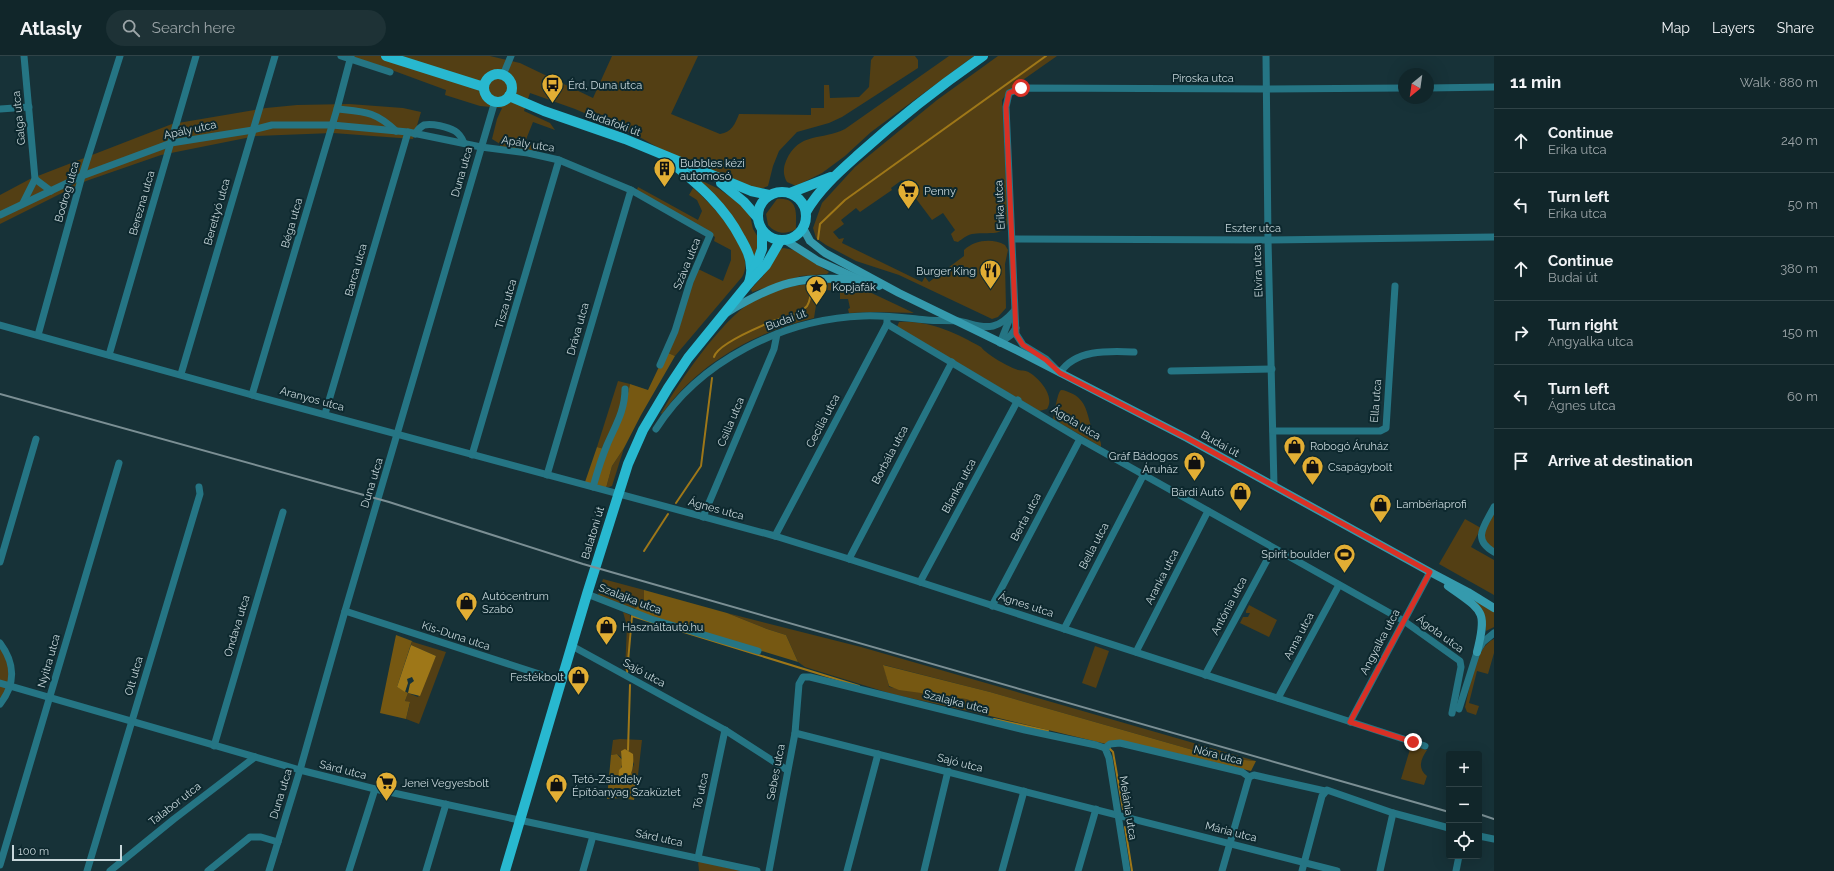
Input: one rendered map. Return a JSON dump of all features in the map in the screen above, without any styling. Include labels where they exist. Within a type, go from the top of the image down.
[{"type":"main road","points":[[386,56],[484,86]]},
{"type":"main road","points":[[806,212],[815,196],[835,176],[914,107],[983,56]]},
{"type":"main road","points":[[498,74],[503,75],[511,83],[512,88],[509,96],[503,101],[495,101],[487,96],[484,86],[490,76],[498,74]]},
{"type":"main road","name":"Budafoki út","points":[[509,96],[544,111],[614,135],[751,191],[769,195]]},
{"type":"main road","points":[[662,155],[706,191],[718,204],[734,226],[748,252],[751,263],[752,270],[749,283]]},
{"type":"main road","name":"Budafoki út","points":[[707,174],[735,194],[752,210],[757,217]]},
{"type":"main road","points":[[749,283],[761,254],[762,230],[757,217],[760,204],[769,195],[778,192],[790,193],[835,176]]},
{"type":"main road","points":[[762,230],[770,238],[783,240],[796,236],[803,228],[806,220],[806,212],[801,201],[790,193]]},
{"type":"main road","name":"Budai út","points":[[803,228],[805,234],[815,246],[899,293],[1000,342],[1187,438],[1468,592],[1494,608]]},
{"type":"main road","name":"Balatoni út","points":[[505,871],[587,594],[628,464],[643,430],[688,358],[749,283],[766,265],[783,240]]},
{"type":"main road","name":"Budai út","points":[[783,240],[818,261],[860,280],[899,293]]},
{"type":"main road","points":[[722,316],[755,295],[794,281],[828,277],[860,280]]},
{"type":"main road","points":[[1430,572],[1476,607],[1482,616],[1483,627],[1477,652]]},
{"type":"main road","name":"Budai út","points":[[1468,592],[1494,602]]},
{"type":"street","name":"Galga utca","points":[[24,56],[35,179]]},
{"type":"street","name":"Bodrog utca","points":[[38,335],[82,176],[120,56]]},
{"type":"street","name":"Berezna utca","points":[[109,355],[172,143],[196,56]]},
{"type":"street","name":"Berettyó utca","points":[[181,374],[275,56]]},
{"type":"street","points":[[341,56],[351,58],[390,72]]},
{"type":"street","points":[[503,75],[511,56]]},
{"type":"street","name":"Elvira utca","points":[[1266,56],[1268,240],[1274,486]]},
{"type":"street","name":"Béga utca","points":[[252,395],[351,58]]},
{"type":"street","points":[[1434,88],[1494,87]]},
{"type":"street","name":"Piroska utca","points":[[1007,98],[1009,93],[1021,88],[1267,90],[1398,88]]},
{"type":"street","name":"Erika utca","points":[[1007,98],[1006,107],[1013,239],[1014,311],[1017,337],[1023,345],[1046,360],[1060,373]]},
{"type":"street","name":"Duna utca","points":[[269,871],[300,770],[344,611],[398,434],[495,101]]},
{"type":"street","points":[[0,109],[29,107]]},
{"type":"street","points":[[337,109],[368,112],[387,122],[396,131]]},
{"type":"street","name":"Apály utca","points":[[0,215],[82,176],[172,143],[253,130],[272,125],[332,125],[396,131],[481,147],[528,153],[559,160],[631,190]]},
{"type":"street","points":[[411,133],[422,126],[428,125],[444,127],[455,130],[461,136],[464,143]]},
{"type":"street","name":"Barca utca","points":[[325,414],[411,133]]},
{"type":"street","name":"Tisza utca","points":[[472,455],[559,160]]},
{"type":"street","points":[[23,203],[35,179],[51,191]]},
{"type":"street","name":"Száva utca","points":[[631,190],[710,235],[690,282],[676,331],[660,364]]},
{"type":"street","name":"Dráva utca","points":[[547,475],[631,190]]},
{"type":"street","name":"Eszter utca","points":[[1013,239],[1268,240],[1494,237]]},
{"type":"street","name":"Ella utca","points":[[1273,431],[1380,431],[1386,428],[1395,286]]},
{"type":"street","points":[[958,321],[980,327],[993,326],[1001,323],[1014,311]]},
{"type":"street","name":"Erika utca","points":[[1000,342],[1014,311]]},
{"type":"street","name":"Budai út","points":[[656,429],[675,401],[706,373],[738,353],[777,334],[806,324],[824,320],[864,316],[886,320],[958,321]]},
{"type":"street","name":"Ágota utca","points":[[886,320],[952,362],[1018,400],[1080,439],[1144,474],[1273,549],[1404,621],[1459,660],[1461,663],[1456,711],[1477,652]]},
{"type":"street","name":"Cecília utca","points":[[775,536],[862,371],[886,320]]},
{"type":"street","name":"Aranyos utca","points":[[0,324],[252,395],[618,494]]},
{"type":"street","points":[[1000,342],[1011,335],[1016,328]]},
{"type":"street","name":"Csilla utca","points":[[703,517],[774,349],[777,334]]},
{"type":"street","points":[[1060,373],[1066,364],[1080,356],[1111,351],[1134,352]]},
{"type":"street","name":"Borbála utca","points":[[848,559],[952,362]]},
{"type":"street","points":[[1171,371],[1272,369]]},
{"type":"street","points":[[593,487],[606,446],[621,417],[625,389]]},
{"type":"street","name":"Blanka utca","points":[[920,582],[1018,400]]},
{"type":"street","points":[[0,562],[36,439]]},
{"type":"street","name":"Berta utca","points":[[992,606],[1080,439]]},
{"type":"street","name":"Nyitra utca","points":[[0,865],[119,463]]},
{"type":"street","name":"Bella utca","points":[[1064,629],[1144,474]]},
{"type":"street","name":"Olt utca","points":[[87,871],[200,494],[199,487]]},
{"type":"street","name":"Ágnes utca","points":[[618,494],[775,536],[1425,746]]},
{"type":"street","points":[[1494,507],[1481,534],[1484,546],[1494,552]]},
{"type":"street","name":"Aranka utca","points":[[1136,652],[1208,511]]},
{"type":"street","name":"Ondava utca","points":[[214,746],[283,512]]},
{"type":"street","name":"Antónia utca","points":[[1205,675],[1273,549]]},
{"type":"street","name":"Angyalka utca","points":[[1350,722],[1430,572]]},
{"type":"street","name":"Anna utca","points":[[1278,698],[1339,585]]},
{"type":"street","name":"Szalajka utca","points":[[587,594],[651,619],[758,651]]},
{"type":"street","name":"Kis-Duna utca","points":[[344,611],[561,681]]},
{"type":"street","points":[[1477,652],[1480,646],[1492,636]]},
{"type":"street","points":[[0,643],[11,665],[10,686],[0,704]]},
{"type":"street","name":"Sajó utca","points":[[572,646],[725,730],[787,770]]},
{"type":"street","name":"Szalajka utca","points":[[803,677],[810,677],[1025,730],[1107,747]]},
{"type":"street","name":"Sebes utca","points":[[769,871],[795,733],[799,684],[803,677]]},
{"type":"street","name":"Sárd utca","points":[[0,683],[214,746],[375,789],[757,871]]},
{"type":"street","name":"Tó utca","points":[[698,858],[725,730]]},
{"type":"street","name":"Sajó utca","points":[[795,733],[1119,815]]},
{"type":"street","name":"Nóra utca","points":[[1107,747],[1115,743],[1127,744],[1242,772],[1249,778],[1254,775],[1326,791],[1393,813],[1446,827]]},
{"type":"street","name":"Melánia utca","points":[[1107,747],[1128,871]]},
{"type":"street","points":[[847,871],[878,754]]},
{"type":"street","name":"Talabor utca","points":[[110,871],[174,818],[255,757]]},
{"type":"street","points":[[924,871],[948,771]]},
{"type":"street","points":[[1222,871],[1249,778]]},
{"type":"street","points":[[349,871],[375,789]]},
{"type":"street","points":[[1002,871],[1024,791]]},
{"type":"street","points":[[1302,871],[1322,796],[1326,791]]},
{"type":"street","points":[[426,871],[446,804]]},
{"type":"street","points":[[1078,871],[1096,809]]},
{"type":"street","points":[[1380,871],[1393,813]]},
{"type":"street","name":"Mária utca","points":[[1119,815],[1337,871]]},
{"type":"street","points":[[583,871],[593,836]]},
{"type":"street","points":[[208,871],[250,837],[261,837],[278,842]]},
{"type":"street","points":[[1482,837],[1494,839]]},
{"type":"street","points":[[1456,871],[1458,859]]},
{"type":"shaded area","points":[[348,56],[490,56],[520,63],[593,98],[612,56],[698,56],[671,114],[720,134],[730,129],[739,114],[811,115],[811,108],[824,108],[824,85],[829,85],[830,98],[859,97],[869,87],[871,60],[874,56],[915,56],[918,60],[918,68],[842,117],[829,123],[797,132],[779,151],[773,166],[768,186],[763,188],[753,188],[664,151],[636,135],[575,109],[530,93],[524,111],[550,123],[555,130],[533,122],[525,142],[540,148],[539,151],[500,147],[500,144],[492,139],[497,119],[502,108],[480,106],[445,95],[446,90],[378,65]]},
{"type":"shaded area","points":[[949,56],[974,56],[871,132],[845,156],[822,173],[796,186],[787,182],[784,174],[785,164],[791,152],[797,145],[812,138],[836,133],[845,129]]},
{"type":"shaded area","points":[[998,56],[1057,56],[1010,89],[1002,100],[1008,223],[1006,228],[1002,231],[993,233],[972,234],[966,236],[958,242],[954,241],[951,234],[955,230],[943,213],[932,220],[902,180],[891,188],[892,190],[860,212],[856,208],[841,220],[844,224],[833,232],[839,239],[844,238],[842,243],[922,282],[925,277],[929,282],[964,256],[964,250],[973,244],[984,241],[995,241],[1005,245],[1008,250],[1005,264],[1006,308],[998,317],[992,319],[899,275],[856,261],[816,238],[813,228],[822,203],[855,167],[937,100]]},
{"type":"shaded area","points":[[349,104],[403,108],[421,112],[413,139],[333,133],[256,136],[161,155],[86,181],[0,224],[0,195],[30,179],[172,124],[266,108],[297,105]]},
{"type":"shaded area","points":[[698,179],[719,189],[742,205],[750,215],[753,229],[759,239],[755,257]]},
{"type":"shaded area","points":[[638,187],[698,220],[702,211],[697,200],[689,195],[693,188],[721,216],[738,242],[744,255],[745,267],[742,277],[675,356],[666,352],[696,268],[723,281],[731,260],[731,250],[714,241],[715,237],[636,192]]},
{"type":"shaded area","points":[[777,199],[784,199],[793,204],[796,212],[796,229],[781,233],[768,225],[766,214]]},
{"type":"shaded area","points":[[784,248],[794,250],[829,272],[827,274],[801,276],[752,292],[751,289],[763,276],[780,249]]},
{"type":"shaded area","points":[[833,282],[861,288],[914,313],[849,313],[848,309],[850,308],[848,299],[840,299],[840,291],[825,290],[818,293],[814,318],[770,332],[729,352],[693,379],[676,396],[662,414],[661,413],[690,369],[714,337],[739,311],[760,297],[780,289],[812,283]]},
{"type":"shaded area","points":[[899,322],[921,323],[942,328],[981,347],[993,357],[1009,366],[1018,370],[1029,372],[1046,389],[1049,399],[1047,409],[1039,411],[897,327]]},
{"type":"shaded area","points":[[666,352],[675,356],[624,448],[612,466],[606,488],[585,482],[597,447],[608,450],[624,411],[630,384],[648,390]]},
{"type":"shaded area","points":[[618,381],[630,384],[624,411],[608,450],[597,447]]},
{"type":"shaded area","points":[[1061,390],[1073,394],[1082,401],[1093,431],[1101,442],[1101,447],[1053,419],[1057,399]]},
{"type":"shaded area","points":[[624,448],[612,486],[606,488],[612,466]]},
{"type":"shaded area","points":[[1494,507],[1494,552],[1481,534]]},
{"type":"shaded area","points":[[1465,519],[1481,528],[1471,547],[1494,560],[1494,595],[1439,564]]},
{"type":"shaded area","points":[[603,579],[644,590],[644,602],[633,610],[598,595]]},
{"type":"shaded area","points":[[644,590],[727,613],[786,635],[798,662],[686,628],[633,610],[644,602]]},
{"type":"shaded area","points":[[1476,599],[1494,610],[1494,627],[1486,631],[1484,615],[1475,603]]},
{"type":"shaded area","points":[[1249,605],[1277,620],[1269,637],[1240,623],[1243,617],[1248,617],[1250,613],[1246,613]]},
{"type":"shaded area","points":[[623,612],[630,615],[628,672],[625,670],[627,626]]},
{"type":"shaded area","points":[[727,613],[861,647],[1256,761],[1221,758],[990,692],[884,665],[889,687],[966,699],[981,704],[986,715],[892,694],[805,667],[798,662],[786,635]]},
{"type":"shaded area","points":[[396,635],[412,641],[397,687],[408,693],[405,701],[410,702],[406,719],[380,713]]},
{"type":"shaded area","points":[[1494,639],[1494,653],[1488,674],[1477,671],[1469,703],[1479,706],[1476,715],[1467,712],[1465,707],[1471,679],[1482,650]]},
{"type":"shaded area","points":[[412,641],[446,652],[419,724],[406,719],[410,703],[405,701],[408,693],[418,697],[436,656],[411,645]]},
{"type":"shaded area","points":[[0,643],[12,672],[0,704]]},
{"type":"shaded area","points":[[411,645],[436,656],[420,696],[408,693],[410,684],[414,681],[412,677],[407,679],[408,683],[405,692],[397,687]]},
{"type":"shaded area","points":[[1095,646],[1109,651],[1096,688],[1082,683]]},
{"type":"shaded area","points":[[883,665],[990,692],[1221,758],[1256,761],[1251,771],[1166,751],[1106,744],[986,715],[981,704],[966,699],[899,690],[889,686]]},
{"type":"shaded area","points":[[613,740],[642,740],[638,775],[631,773],[634,764],[628,750],[621,751],[621,757],[617,754],[611,755]]},
{"type":"shaded area","points":[[1411,746],[1427,750],[1421,763],[1422,770],[1427,776],[1424,785],[1401,779]]},
{"type":"shaded area","points":[[625,749],[633,754],[633,767],[628,779],[620,783],[618,781],[619,770],[622,767],[621,751]]},
{"type":"shaded area","points":[[617,754],[623,761],[618,781],[629,778],[631,773],[638,775],[634,800],[620,798],[607,799],[611,755]]},
{"type":"shaded area","points":[[698,861],[741,871],[699,871]]},
{"type":"waterway","points":[[818,239],[820,224],[845,200],[1046,56]]},
{"type":"waterway","points":[[714,357],[723,347],[740,336],[773,321],[796,314],[804,309],[809,302],[811,288]]},
{"type":"waterway","points":[[676,503],[701,466],[712,378]]},
{"type":"waterway","points":[[644,551],[668,514]]},
{"type":"waterway","points":[[627,673],[632,616],[859,686]]},
{"type":"waterway","points":[[628,750],[630,685]]},
{"type":"waterway","points":[[994,719],[1048,731]]},
{"type":"waterway","points":[[1108,747],[1113,752],[1123,809]]},
{"type":"waterway","points":[[1125,827],[1132,871]]},
{"type":"railway","points":[[0,394],[389,502],[583,564],[1446,811]]},
{"type":"railway","points":[[1482,815],[1494,819]]},
{"type":"place","name":"Érd, Duna utca","points":[[552,104]]},
{"type":"place","name":"Bubbles kézi automosó","points":[[664,188]]},
{"type":"place","name":"Penny","points":[[908,210]]},
{"type":"place","name":"Burger King","points":[[991,290]]},
{"type":"place","name":"Kopjafák","points":[[817,306]]},
{"type":"place","name":"Robogó Áruház","points":[[1294,466]]},
{"type":"place","name":"Gráf Bádogos Áruház","points":[[1194,482]]},
{"type":"place","name":"Csapágybolt","points":[[1312,486]]},
{"type":"place","name":"Bárdi Autó","points":[[1240,512]]},
{"type":"place","name":"Lambériaprofi","points":[[1380,524]]},
{"type":"place","name":"Spirit boulder","points":[[1345,574]]},
{"type":"place","name":"Autócentrum Szabó","points":[[466,622]]},
{"type":"place","name":"Használtautó.hu","points":[[607,646]]},
{"type":"place","name":"Festékbolt","points":[[579,696]]},
{"type":"place","name":"Jenei Vegyesbolt","points":[[386,802]]},
{"type":"place","name":"Tető-Zsindely Építőanyag Szaküzlet","points":[[556,804]]},
{"type":"route","points":[[1021,88],[1013,90],[1009,93],[1006,107],[1013,239],[1014,311],[1017,337],[1023,345],[1046,360],[1060,373],[1187,438],[1430,572],[1350,722],[1413,742]]}]
